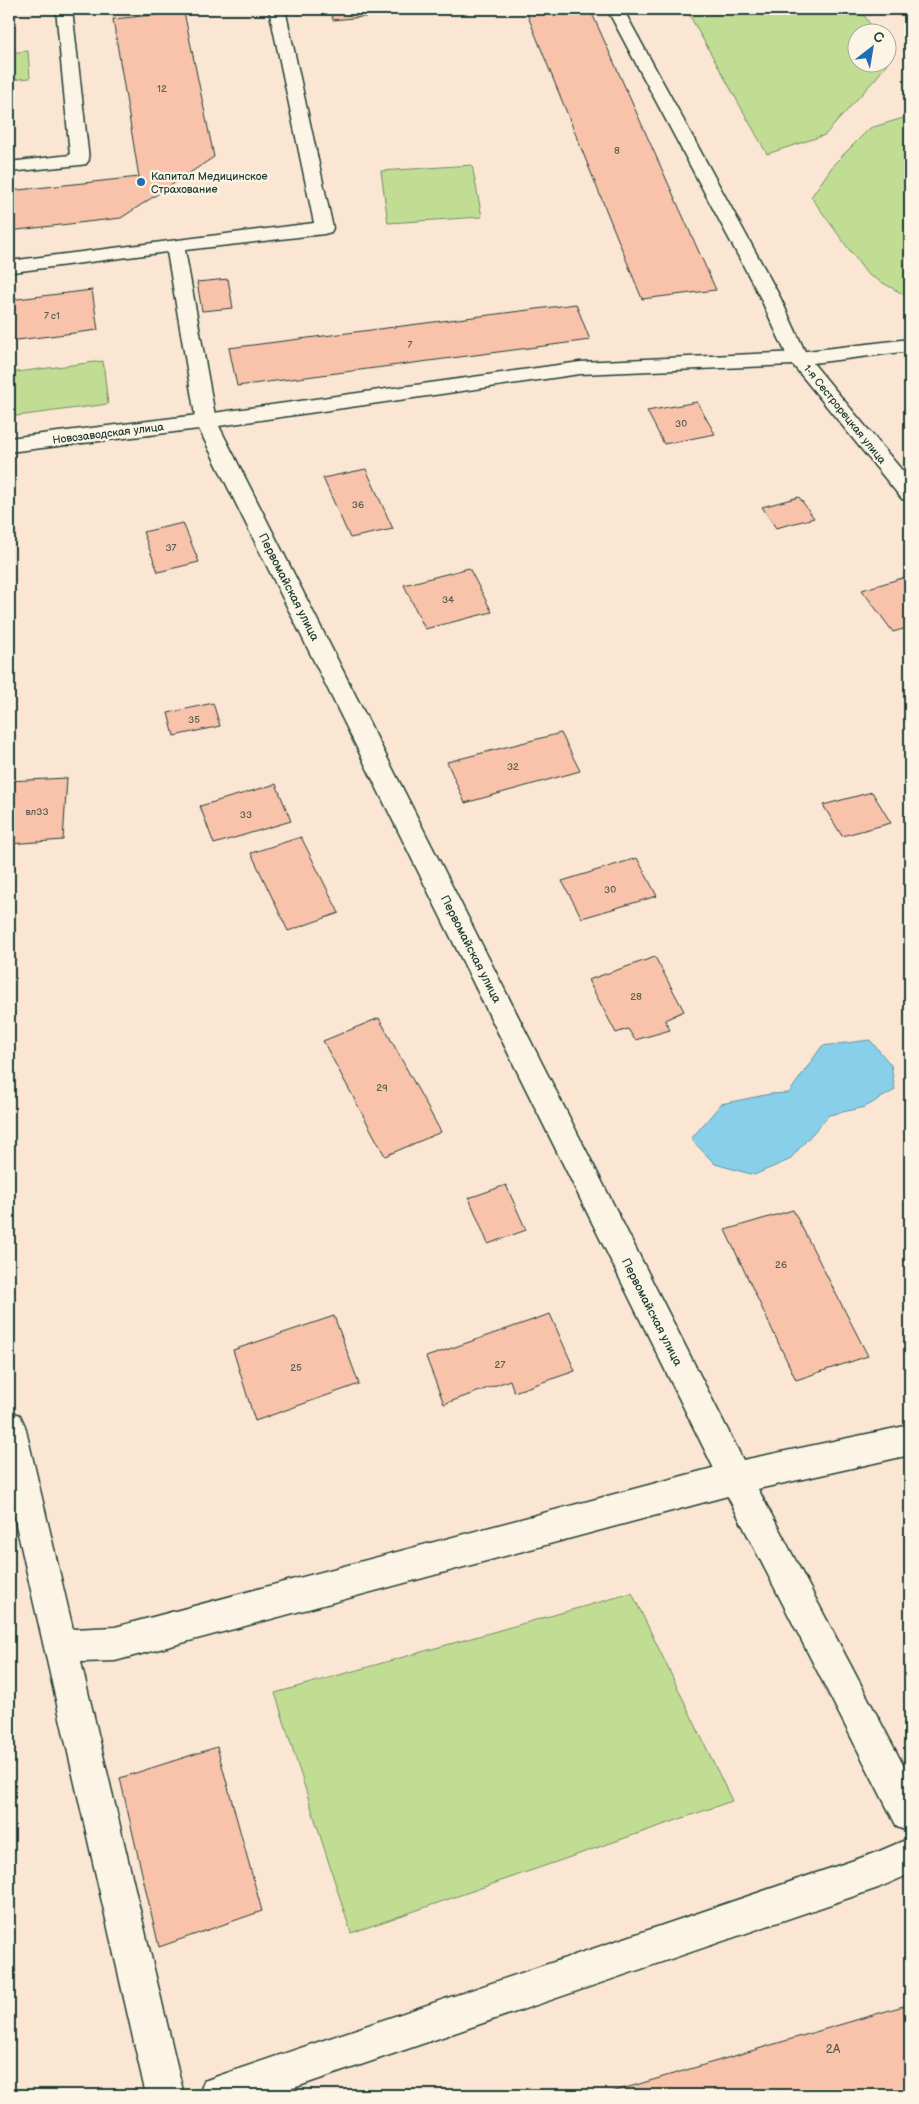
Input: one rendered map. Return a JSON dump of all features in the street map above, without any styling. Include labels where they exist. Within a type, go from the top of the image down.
[{"type":"street","points":[[9,167],[80,160],[64,9]]},
{"type":"street","points":[[13,266],[324,228],[277,9]]},
{"type":"street","name":"1-я Сестрорецкая улица","points":[[615,9],[770,297],[798,358],[910,494]]},
{"type":"street","name":"Первомайская улица","points":[[175,245],[206,421],[735,1478],[910,1814]]},
{"type":"street","name":"Новозаводская улица","points":[[9,445],[206,421],[580,368],[798,358],[910,344]]},
{"type":"street","points":[[9,1426],[165,2095]]},
{"type":"street","points":[[60,1646],[116,1644],[735,1478],[910,1440]]},
{"type":"street","points":[[218,2095],[878,1870],[910,1856]]},
{"type":"green space","points":[[686,9],[860,9],[868,22],[846,22],[846,72],[881,72],[825,135],[767,154]]},
{"type":"green space","points":[[28,51],[30,78],[9,80],[9,53]]},
{"type":"green space","points":[[910,116],[910,298],[867,274],[811,197],[834,164],[870,128]]},
{"type":"green space","points":[[472,165],[482,217],[388,223],[381,171]]},
{"type":"green space","points":[[103,361],[108,404],[9,417],[9,373]]},
{"type":"green space","points":[[632,1593],[732,1801],[351,1933],[275,1693]]},
{"type":"water","points":[[870,1040],[891,1065],[895,1090],[865,1107],[829,1115],[789,1160],[754,1175],[715,1164],[691,1139],[721,1104],[770,1094],[789,1093],[822,1046]]},
{"type":"building","points":[[330,9],[444,9],[333,20]]},
{"type":"building","points":[[525,9],[590,9],[716,290],[642,299]]},
{"type":"building","points":[[184,12],[214,157],[121,218],[9,231],[9,191],[139,177],[113,19]]},
{"type":"building","points":[[228,279],[233,308],[202,311],[197,282]]},
{"type":"building","points":[[92,290],[98,330],[9,341],[9,300]]},
{"type":"building","points":[[576,304],[590,340],[237,386],[229,348]]},
{"type":"building","points":[[697,402],[715,434],[664,444],[647,411]]},
{"type":"building","points":[[366,469],[393,529],[350,538],[323,478]]},
{"type":"building","points":[[799,497],[814,518],[776,528],[762,507]]},
{"type":"building","points":[[183,523],[199,562],[158,572],[143,532]]},
{"type":"building","points":[[469,568],[492,612],[425,629],[404,585]]},
{"type":"building","points":[[909,576],[910,627],[893,632],[862,590]]},
{"type":"building","points":[[213,703],[220,726],[174,736],[168,713]]},
{"type":"building","points":[[561,733],[580,771],[465,803],[447,762]]},
{"type":"building","points":[[67,778],[63,840],[9,844],[9,781]]},
{"type":"building","points":[[276,784],[291,821],[214,844],[200,806]]},
{"type":"building","points":[[872,792],[891,823],[842,836],[823,805]]},
{"type":"building","points":[[301,837],[339,913],[288,931],[251,853]]},
{"type":"building","points":[[637,858],[657,896],[582,918],[562,881]]},
{"type":"building","points":[[655,957],[684,1011],[665,1020],[670,1030],[635,1040],[628,1029],[616,1033],[588,980]]},
{"type":"building","points":[[379,1018],[441,1132],[385,1156],[323,1041]]},
{"type":"building","points":[[506,1185],[526,1230],[488,1244],[469,1198]]},
{"type":"building","points":[[793,1210],[868,1356],[796,1380],[725,1230]]},
{"type":"building","points":[[550,1314],[575,1371],[514,1392],[510,1380],[444,1404],[426,1357]]},
{"type":"building","points":[[334,1316],[359,1384],[255,1421],[233,1350]]},
{"type":"building","points":[[217,1747],[262,1911],[159,1947],[120,1778]]},
{"type":"building","points":[[910,2004],[910,2095],[602,2095]]},
{"type":"place","name":"Капитал Медицинское Страхование","points":[[141,182]]}]
